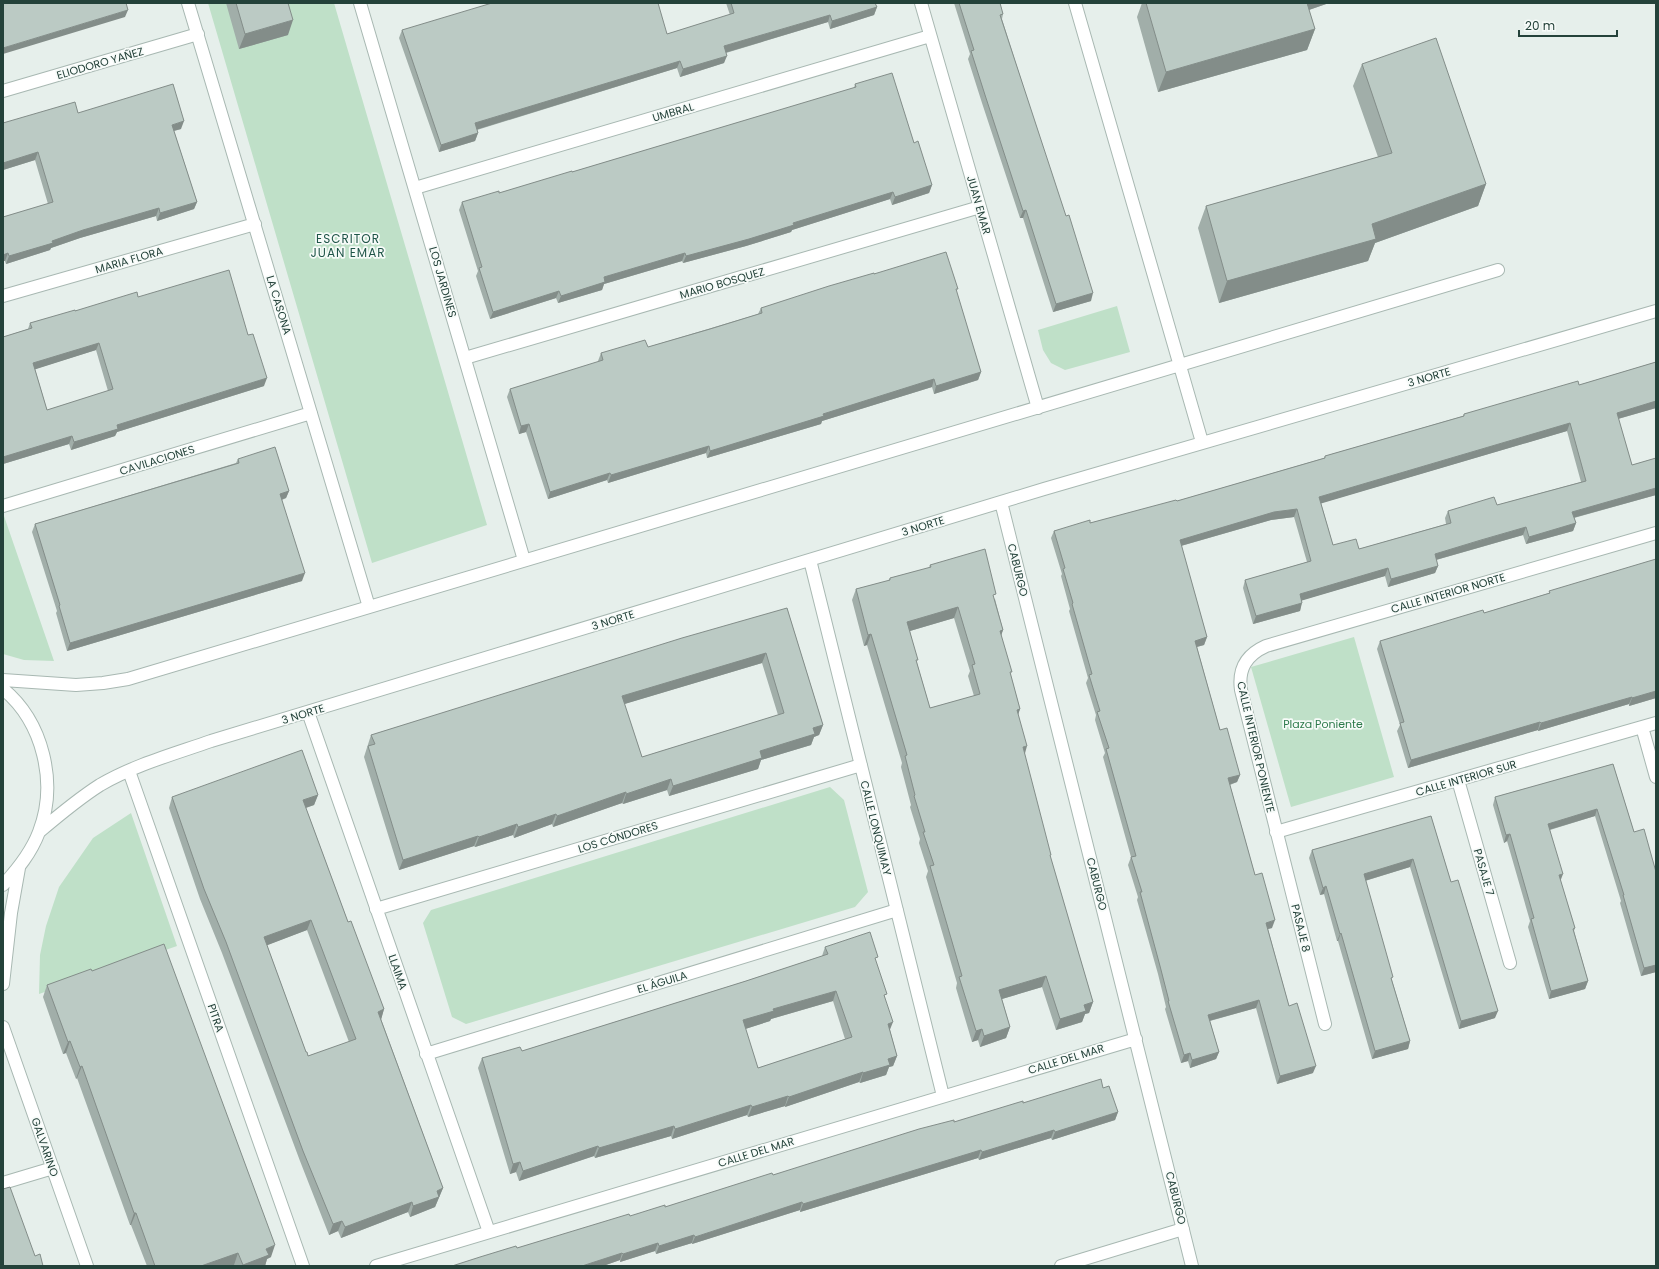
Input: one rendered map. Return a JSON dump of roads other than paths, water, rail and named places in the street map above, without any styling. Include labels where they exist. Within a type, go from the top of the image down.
[{"type":"street","name":"LA CASONA","points":[[188,3],[369,607]]},
{"type":"street","name":"LOS JARDINES","points":[[360,3],[524,560]]},
{"type":"street","name":"JUAN EMAR","points":[[921,3],[1038,408]]},
{"type":"street","points":[[1075,3],[1202,442]]},
{"type":"street","name":"ELIODORO YAÑEZ","points":[[3,91],[198,34]]},
{"type":"street","name":"UMBRAL","points":[[415,188],[930,36]]},
{"type":"street","name":"MARIO BOSQUEZ","points":[[465,358],[980,207]]},
{"type":"street","name":"MARIA FLORA","points":[[3,296],[255,224]]},
{"type":"street","points":[[3,680],[76,685],[103,684],[128,679],[1498,270]]},
{"type":"street","name":"3 NORTE","points":[[39,832],[69,807],[100,785],[129,771],[211,741],[1202,442],[1656,311]]},
{"type":"street","name":"CAVILACIONES","points":[[3,506],[311,413]]},
{"type":"street","name":"CABURGO","points":[[1001,502],[1192,1266]]},
{"type":"street","name":"CALLE INTERIOR NORTE","points":[[1244,663],[1254,652],[1266,646],[1656,533]]},
{"type":"street","name":"CALLE LONQUIMAY","points":[[810,560],[943,1096]]},
{"type":"street","name":"CALLE INTERIOR PONIENTE","points":[[1244,663],[1240,681],[1241,690],[1276,832]]},
{"type":"street","points":[[3,688],[22,709],[33,728],[41,747],[46,768],[47,789],[45,811],[39,832],[19,868],[3,885]]},
{"type":"street","name":"LLAIMA","points":[[308,712],[489,1232]]},
{"type":"street","name":"CALLE INTERIOR SUR","points":[[1276,832],[1656,723]]},
{"type":"street","points":[[1642,727],[1656,777]]},
{"type":"street","name":"LOS CÓNDORES","points":[[376,909],[861,765]]},
{"type":"street","name":"PITRA","points":[[129,771],[304,1266]]},
{"type":"street","name":"PASAJE 7","points":[[1458,780],[1510,963]]},
{"type":"street","name":"PASAJE 8","points":[[1276,832],[1325,1024]]},
{"type":"street","points":[[3,984],[11,913],[19,868]]},
{"type":"street","name":"EL ÁGUILA","points":[[426,1054],[897,910]]},
{"type":"street","name":"GALVARINO","points":[[3,1027],[87,1266]]},
{"type":"street","name":"CALLE DEL MAR","points":[[376,1266],[1136,1039]]},
{"type":"street","points":[[3,1182],[53,1168]]},
{"type":"street","points":[[1061,1266],[1183,1229]]},
{"type":"district","name":"ESCRITOR JUAN EMAR","points":[[348,246]]},
{"type":"park label","name":"Plaza Poniente","points":[[1323,724]]}]
